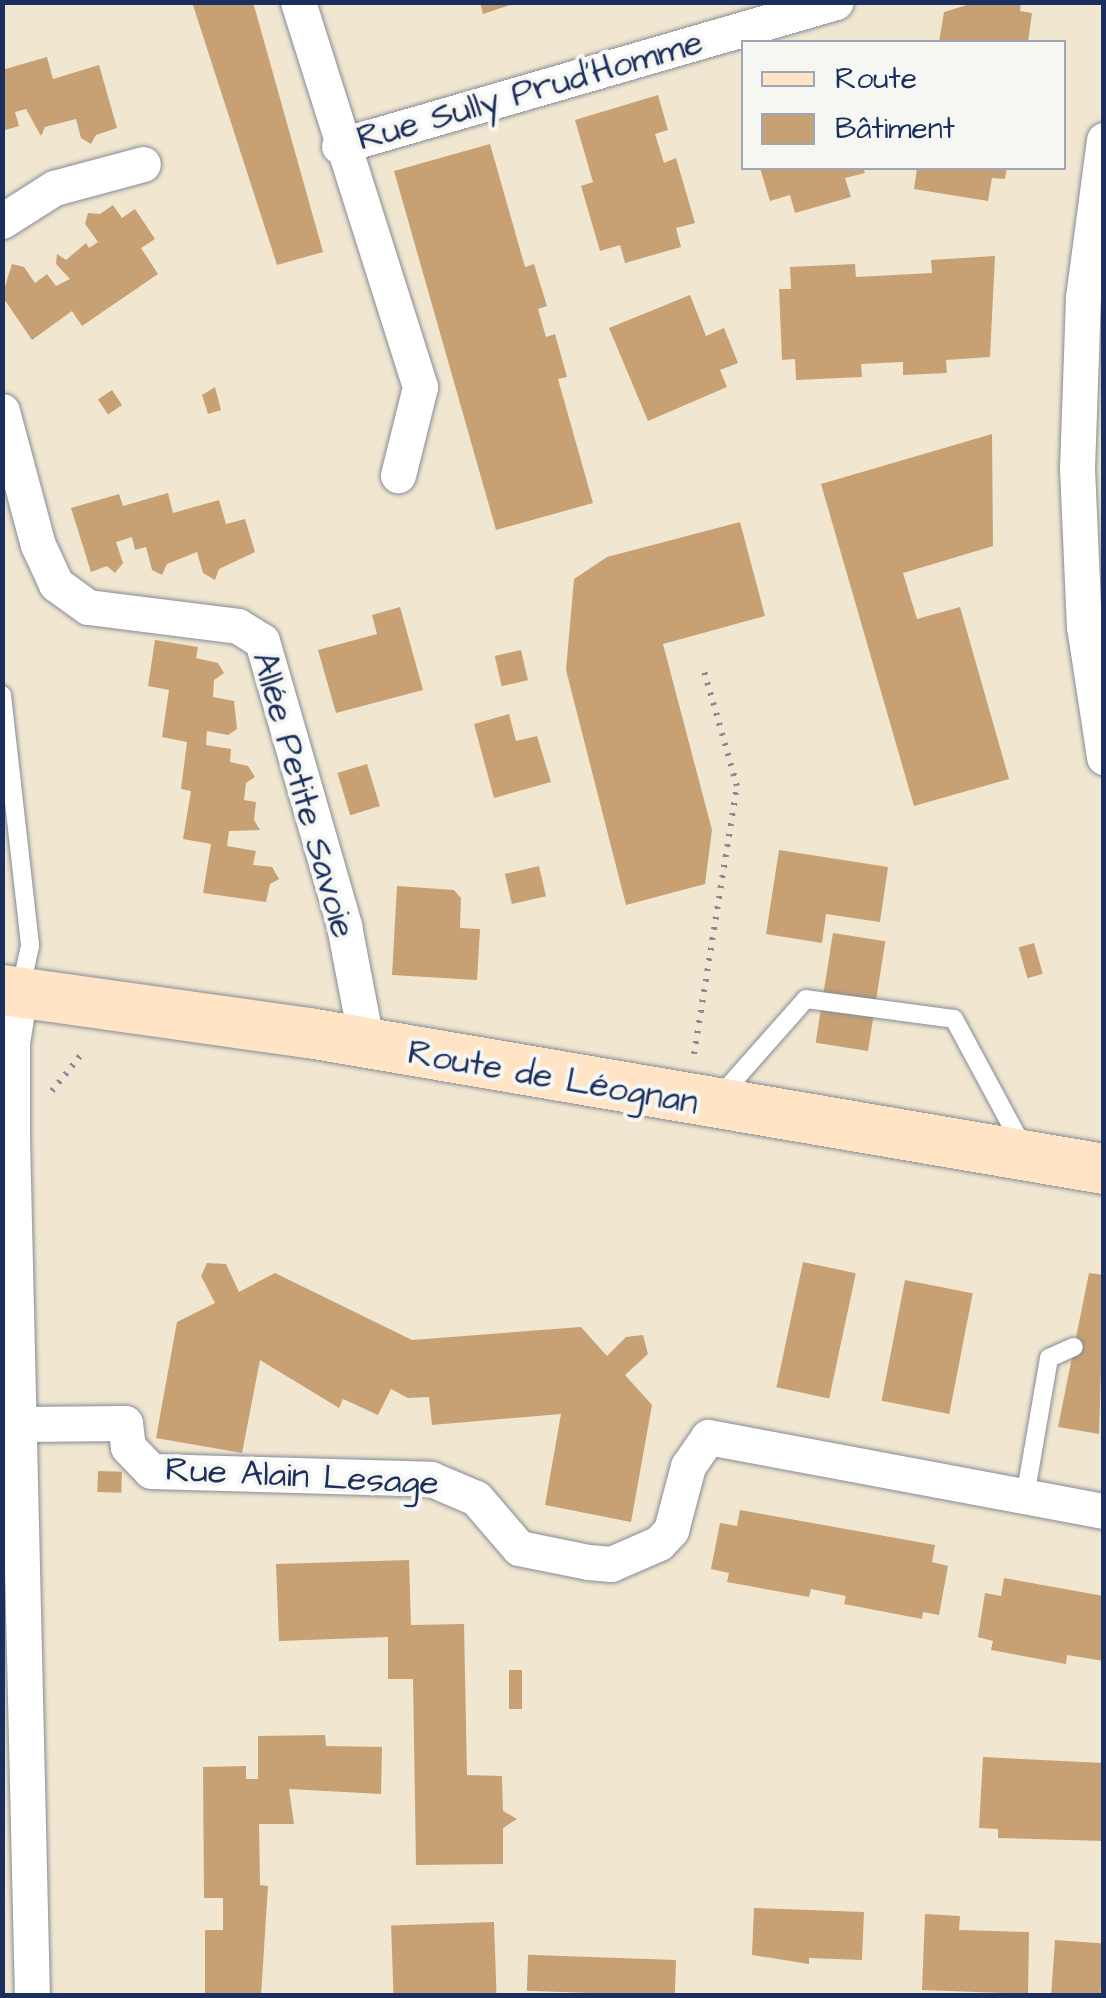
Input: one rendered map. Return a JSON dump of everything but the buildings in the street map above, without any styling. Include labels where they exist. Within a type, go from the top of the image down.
[{"type":"main road","name":"Route de Léognan","points":[[11,991],[367,1044],[691,1103],[1104,1169]]},
{"type":"street","name":"Rue Sully Prud'Homme","points":[[298,2],[339,146],[380,245],[420,387],[398,475]]},
{"type":"street","name":"Rue Sully Prud'Homme","points":[[339,146],[836,2]]},
{"type":"street","points":[[1104,140],[1083,297],[1077,468],[1084,626],[1104,757]]},
{"type":"street","points":[[2,221],[54,188],[142,164]]},
{"type":"street","name":"Allée Petite Savoie","points":[[2,412],[38,545],[56,584],[88,607],[238,626],[262,641],[344,926],[367,1044]]},
{"type":"street","points":[[11,991],[32,1996]]},
{"type":"street","name":"Rue Alain Lesage","points":[[22,1424],[125,1423],[128,1447],[151,1471],[431,1479],[476,1498],[518,1548],[611,1564],[659,1544],[672,1530],[688,1466],[708,1437],[1104,1511]]},
{"type":"lane","points":[[2,696],[30,946],[11,991]]},
{"type":"lane","points":[[691,1103],[806,999],[954,1019],[1028,1157]]},
{"type":"lane","points":[[1025,1497],[1049,1358],[1074,1348]]},
{"type":"path","points":[[691,1103],[694,1054],[737,786],[704,671]]},
{"type":"path","points":[[12,1137],[29,1125],[80,1052],[93,1048]]}]
